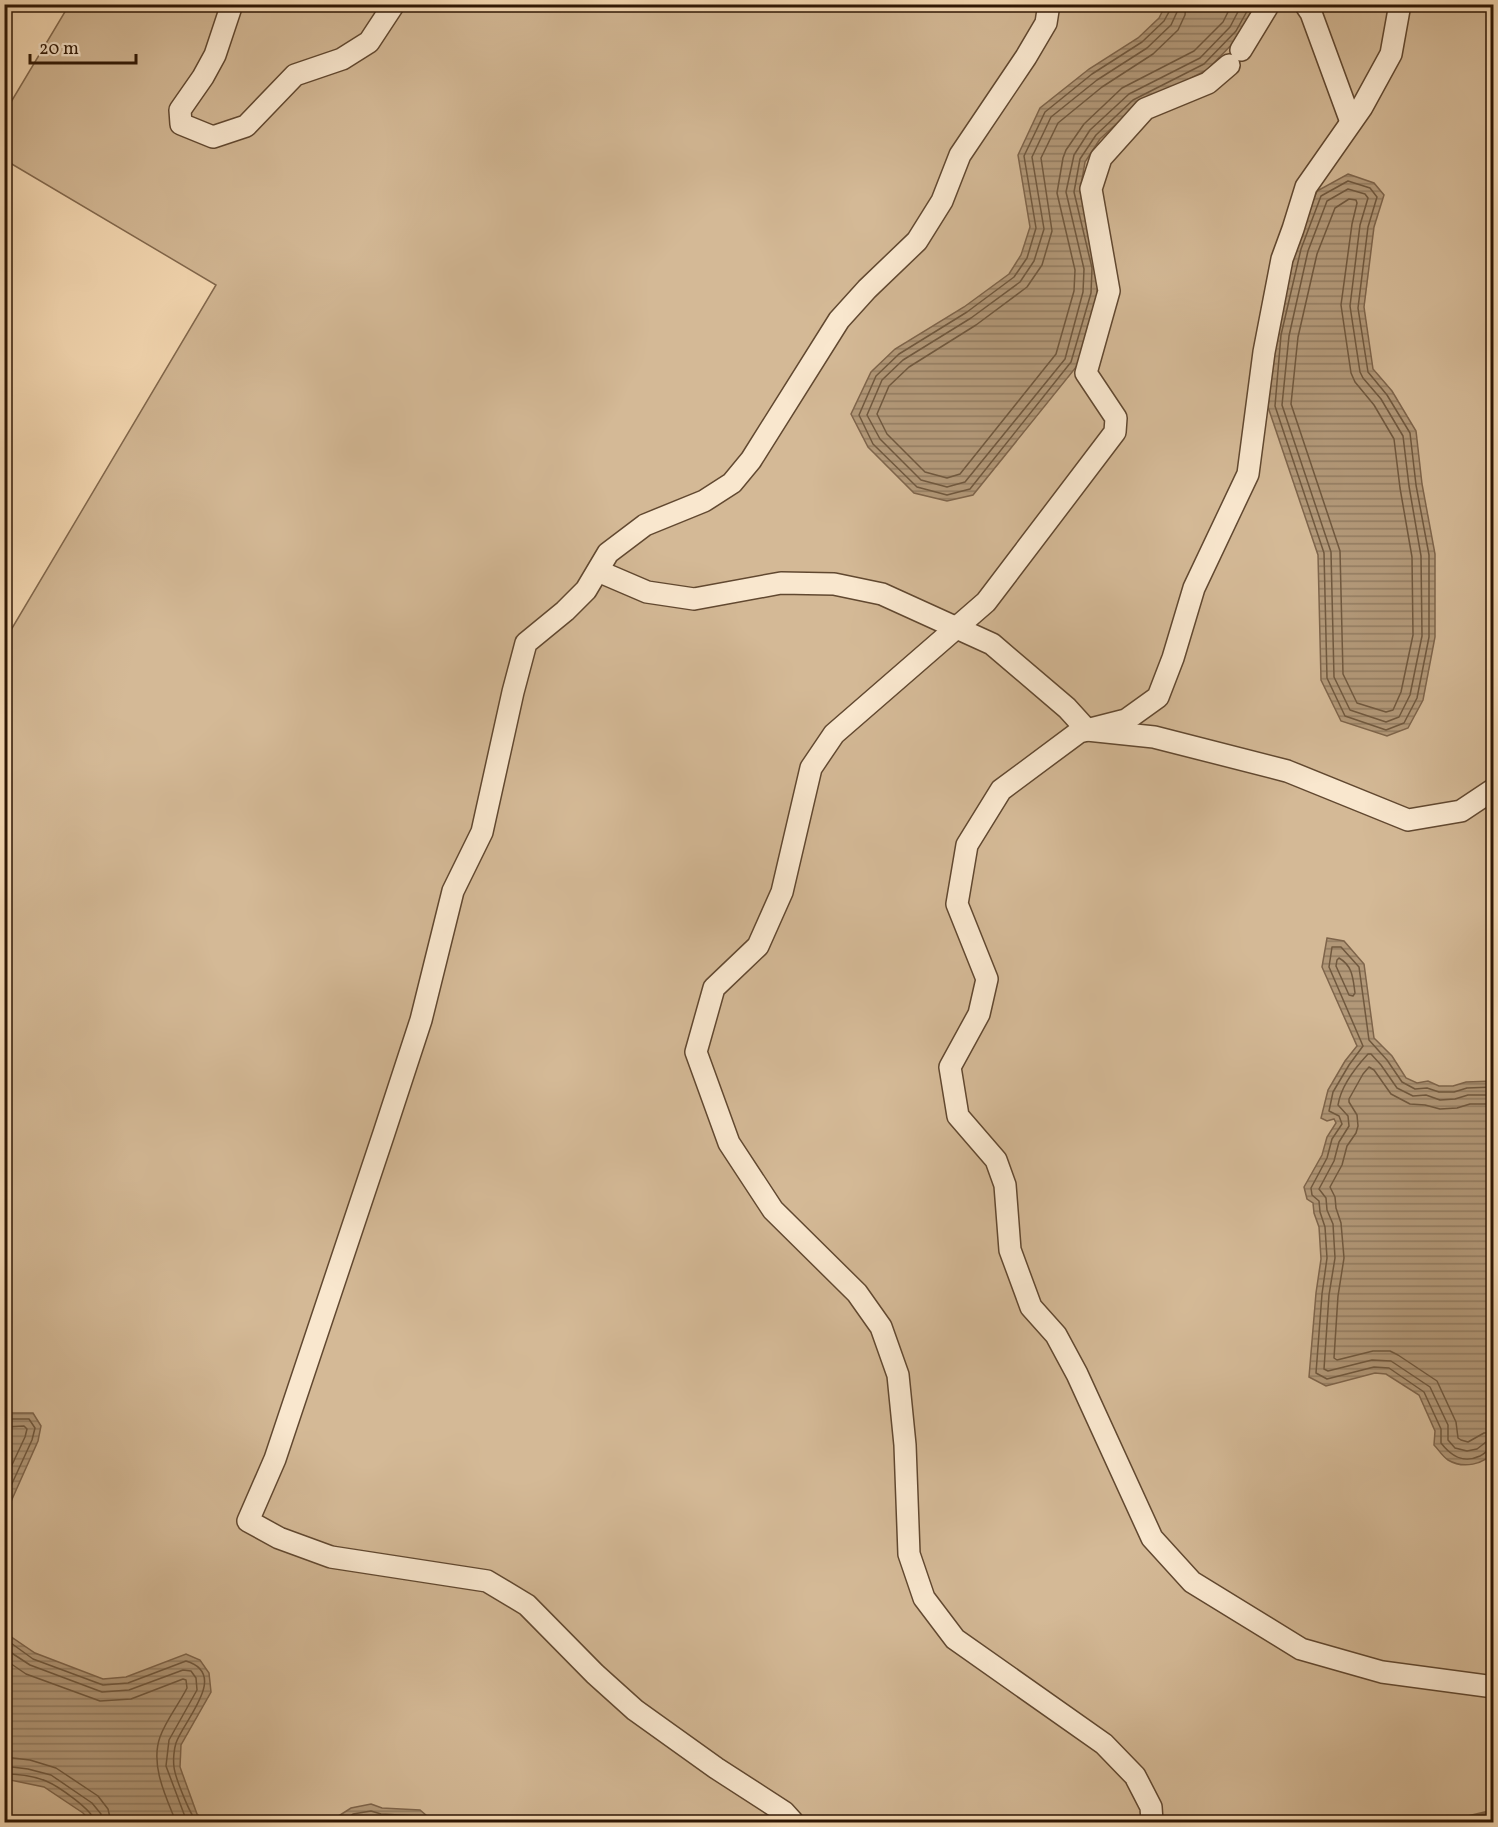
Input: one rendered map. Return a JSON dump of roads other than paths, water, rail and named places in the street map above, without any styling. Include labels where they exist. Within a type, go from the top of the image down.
[{"type":"lane","points":[[232,4],[215,55],[180,110],[181,124],[213,137],[246,126],[295,75],[342,59],[369,42],[394,4]]},
{"type":"lane","points":[[793,1822],[784,1812],[716,1768],[635,1710],[595,1674],[527,1605],[487,1581],[331,1557],[279,1538],[248,1521],[275,1459],[388,1122],[421,1020],[453,891],[482,832],[526,643],[565,611],[586,590],[608,553],[645,525],[704,501],[732,483],[751,460],[839,320],[867,289],[917,241],[942,201],[960,155],[1026,57],[1046,23],[1050,4]]},
{"type":"lane","points":[[1152,1822],[1151,1807],[1135,1776],[1104,1744],[955,1639],[924,1598],[909,1554],[905,1444],[898,1375],[882,1327],[856,1293],[772,1210],[729,1143],[696,1052],[714,988],[758,946],[782,892],[811,768],[834,734],[986,602],[1115,432],[1116,418],[1086,373],[1109,291],[1091,189],[1101,158],[1145,109],[1208,83],[1235,58],[1269,4]]},
{"type":"lane","points":[[1305,4],[1311,13],[1351,122]]},
{"type":"lane","points":[[1400,4],[1391,54],[1362,107],[1306,187],[1282,259],[1264,352],[1248,474],[1194,588],[1173,658],[1158,697],[1126,720],[1079,732],[1002,790],[967,845],[957,904],[987,979],[979,1014],[950,1066],[958,1116],[996,1160],[1005,1185],[1010,1251],[1031,1307],[1056,1335],[1072,1364],[1152,1538],[1192,1582],[1301,1649],[1382,1672],[1494,1687]]},
{"type":"lane","points":[[598,571],[647,592],[694,599],[781,583],[834,584],[882,594],[992,644],[1067,708],[1087,730],[1154,737],[1287,771],[1408,820],[1461,811],[1494,789]]},
{"type":"water","points":[[1163,5],[1258,5],[1242,34],[1207,70],[1137,105],[1100,139],[1085,162],[1080,191],[1098,268],[1097,294],[1077,366],[973,495],[947,501],[914,493],[868,447],[851,414],[871,372],[895,349],[964,307],[1009,274],[1021,255],[1030,227],[1018,155],[1040,108],[1089,69],[1138,38],[1159,18],[1164,8]]},
{"type":"water","points":[[1348,174],[1374,183],[1384,195],[1374,227],[1364,307],[1373,369],[1392,391],[1416,431],[1422,484],[1435,554],[1435,637],[1423,700],[1408,728],[1387,736],[1341,721],[1321,680],[1318,555],[1268,407],[1275,334],[1295,247],[1317,191]]},
{"type":"water","points":[[1327,938],[1344,941],[1364,964],[1374,1038],[1392,1056],[1406,1078],[1417,1083],[1428,1081],[1439,1086],[1493,1081],[1494,1451],[1485,1460],[1473,1464],[1454,1463],[1444,1457],[1434,1445],[1435,1431],[1419,1395],[1386,1374],[1375,1373],[1326,1386],[1309,1377],[1321,1259],[1319,1227],[1313,1203],[1307,1199],[1304,1187],[1336,1123],[1334,1119],[1327,1121],[1321,1118],[1328,1090],[1357,1046],[1322,967]]},
{"type":"water","points":[[5,1413],[33,1413],[41,1426],[38,1441],[5,1515]]},
{"type":"water","points":[[5,1627],[10,1636],[35,1653],[103,1679],[126,1677],[186,1654],[200,1660],[209,1673],[211,1692],[181,1745],[180,1767],[197,1814],[206,1822],[91,1822],[83,1813],[44,1787],[5,1779]]},
{"type":"water","points":[[371,1804],[382,1808],[420,1810],[434,1822],[329,1822],[351,1808]]},
{"type":"waterway","points":[[1460,1822],[1494,1814]]}]
